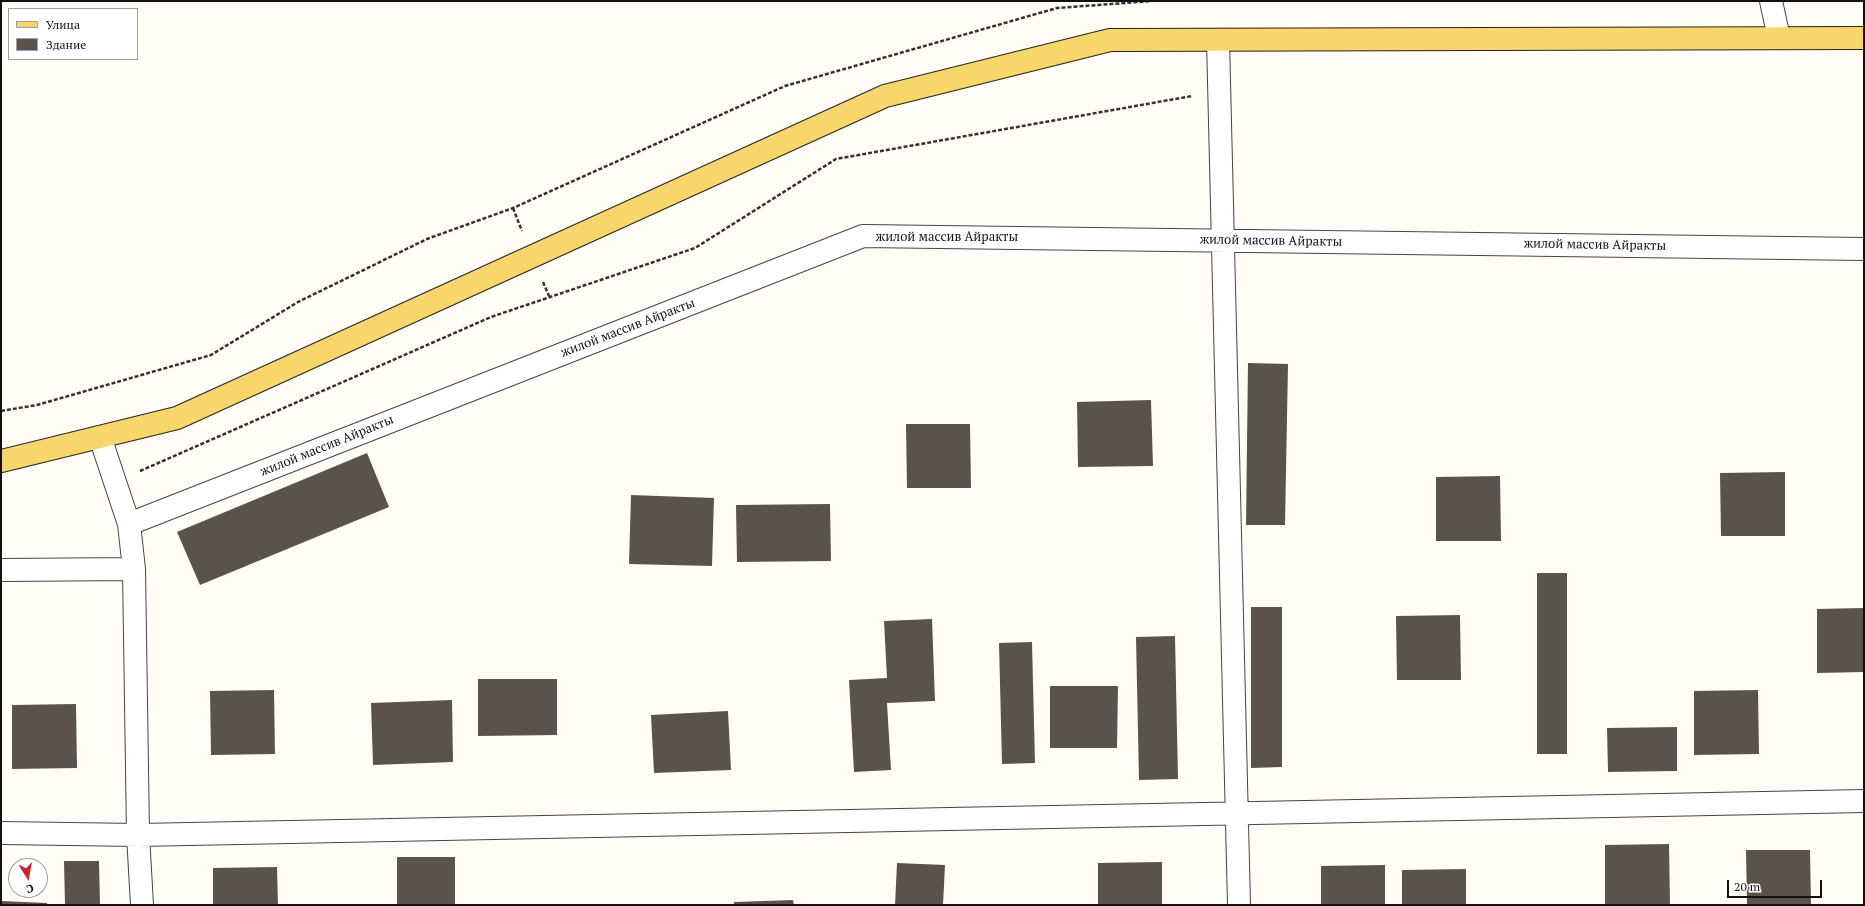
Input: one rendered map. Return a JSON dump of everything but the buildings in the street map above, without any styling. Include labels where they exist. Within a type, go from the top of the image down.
[{"type":"main road","points":[[1,461],[177,418],[885,96],[1110,40],[1864,38]]},
{"type":"street","points":[[1771,1],[1779,38]]},
{"type":"street","points":[[1218,40],[1221,240],[1238,813],[1239,905]]},
{"type":"street","name":"жилой массив Айракты","points":[[129,524],[863,236],[1864,249]]},
{"type":"street","points":[[100,437],[129,524],[134,568],[138,835],[142,905]]},
{"type":"street","points":[[1,570],[134,568]]},
{"type":"street","points":[[1,833],[138,835],[1864,801]]},
{"type":"path","points":[[1,411],[37,405],[211,354],[298,302],[427,239],[513,208],[785,86],[1057,8],[1152,1]]},
{"type":"path","points":[[115,482],[491,317],[695,248],[836,159],[1218,91]]}]
